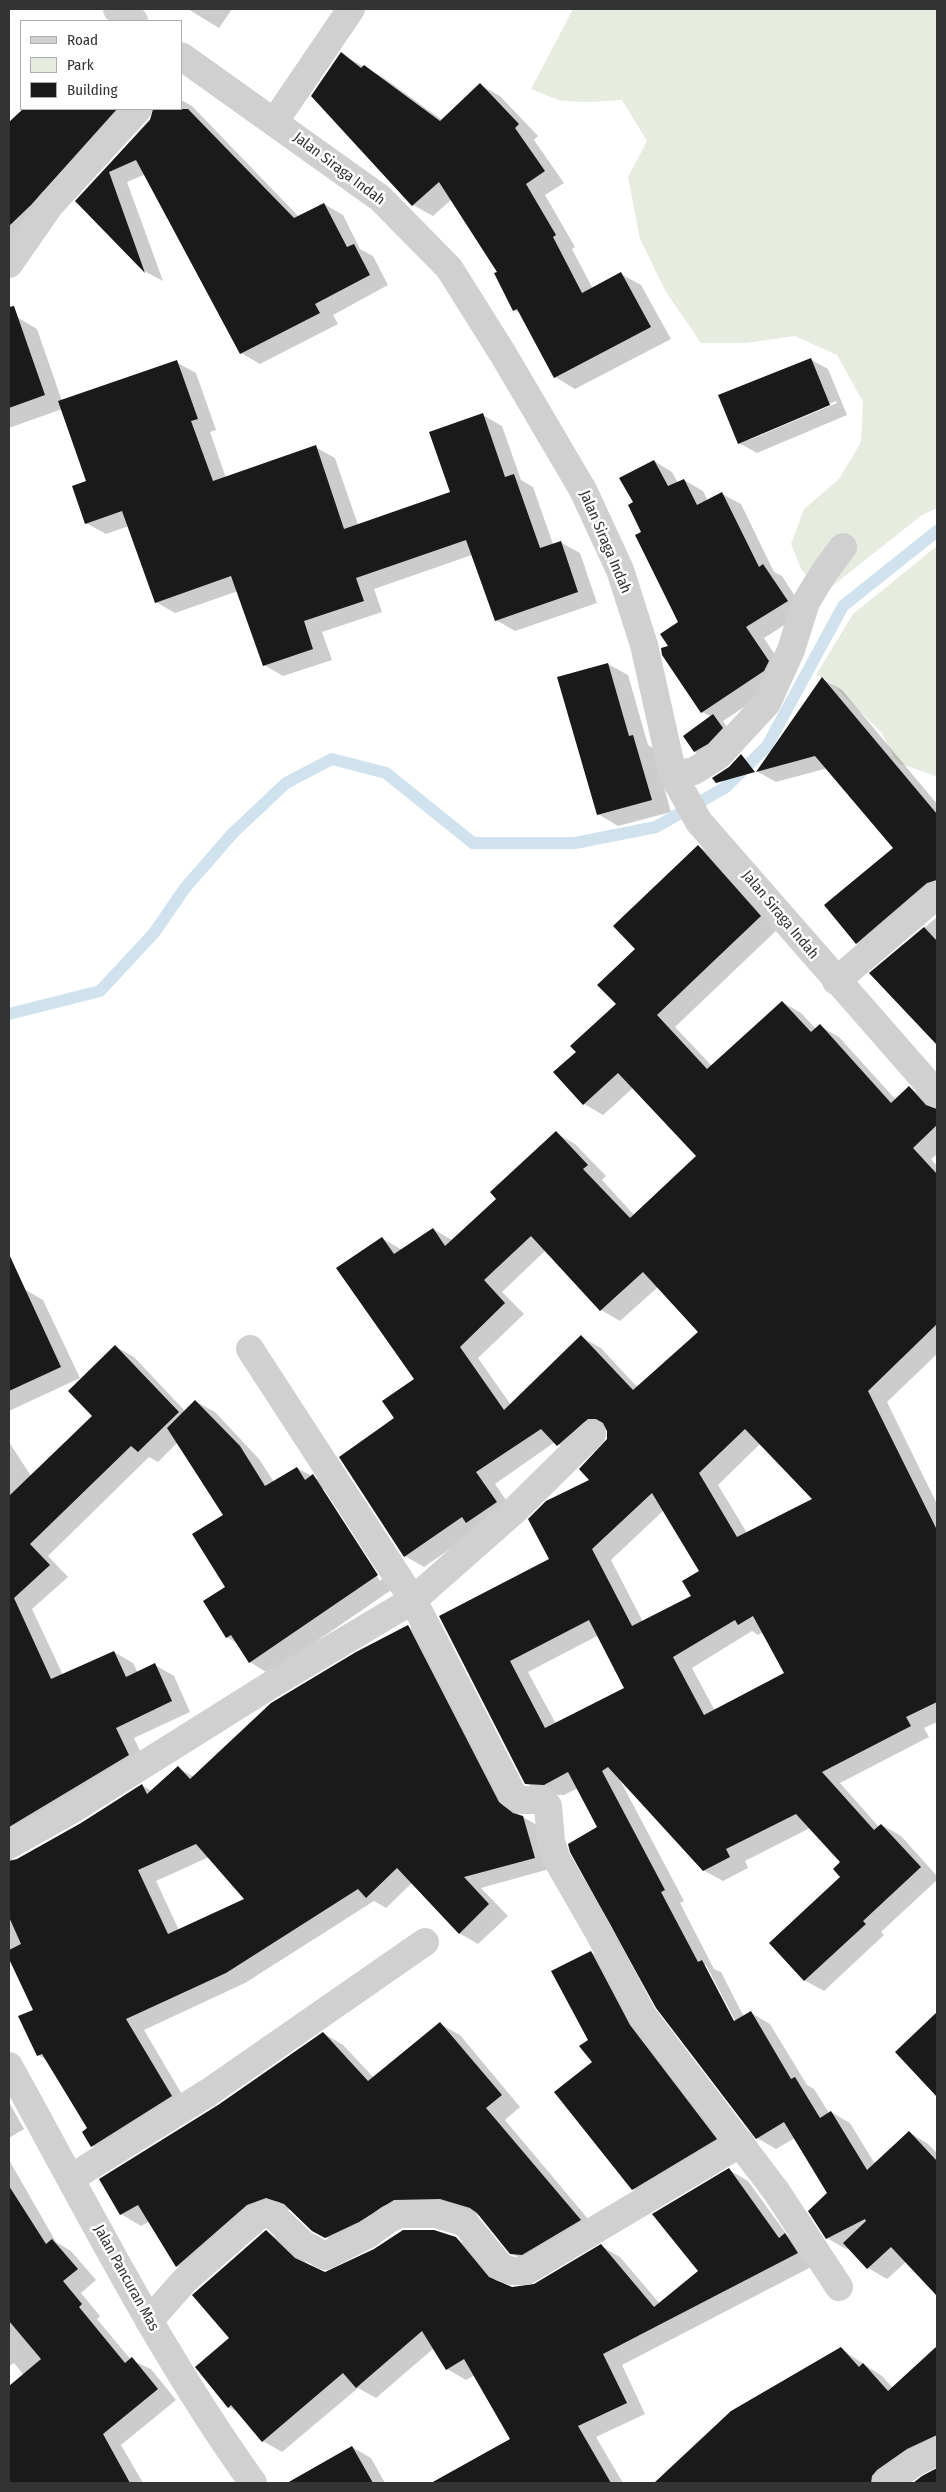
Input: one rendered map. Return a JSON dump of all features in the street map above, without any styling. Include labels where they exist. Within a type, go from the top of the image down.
[{"type":"street","points":[[117,9],[133,20]]},
{"type":"street","points":[[275,121],[351,9]]},
{"type":"street","name":"Jalan Siraga Indah","points":[[182,58],[275,121],[380,198],[449,268],[503,354],[583,490],[620,570],[644,645],[674,780],[698,822],[937,1094]]},
{"type":"street","points":[[9,264],[50,205],[137,110]]},
{"type":"street","points":[[674,780],[694,771],[718,756],[766,703],[792,650],[806,602],[825,571],[843,547]]},
{"type":"street","points":[[836,981],[937,895]]},
{"type":"street","points":[[250,1350],[413,1600],[513,1795],[521,1800],[543,1800],[548,1806],[550,1834],[556,1858],[598,1931],[643,2016],[776,2191],[839,2286]]},
{"type":"street","points":[[9,1845],[73,1809],[278,1681],[413,1600],[514,1511],[592,1434]]},
{"type":"street","points":[[71,2178],[209,2092],[425,1942]]},
{"type":"street","name":"Jalan Pancuran Mas","points":[[9,2066],[149,2321],[207,2418],[253,2483]]},
{"type":"street","points":[[149,2321],[185,2280],[257,2217],[265,2214],[273,2215],[303,2244],[325,2256],[367,2235],[389,2219],[400,2214],[436,2214],[465,2223],[501,2267],[512,2271],[526,2270],[741,2143]]},
{"type":"street","points":[[886,2483],[914,2463],[937,2451]]},
{"type":"green space","points":[[573,9],[937,9],[937,508],[922,515],[826,591],[802,571],[791,544],[804,509],[839,479],[861,442],[863,402],[837,355],[795,336],[746,343],[701,343],[666,292],[640,239],[628,177],[647,141],[622,100],[561,101],[531,89]]},
{"type":"green space","points":[[937,546],[937,779],[936,776],[901,764],[894,757],[882,733],[830,682],[816,675],[853,614]]},
{"type":"building","points":[[341,52],[361,68],[364,65],[440,121],[480,83],[519,124],[515,128],[545,171],[526,184],[556,235],[553,237],[582,293],[621,272],[651,327],[554,378],[517,309],[513,311],[494,273],[497,272],[439,182],[412,206],[311,96]]},
{"type":"building","points":[[188,109],[294,218],[324,203],[347,247],[354,244],[370,275],[315,304],[320,313],[240,354],[136,160],[109,172],[145,273],[75,201],[150,120],[153,110]]},
{"type":"building","points":[[22,110],[116,110],[31,205],[9,226],[9,122]]},
{"type":"building","points":[[14,306],[45,395],[9,408],[9,307]]},
{"type":"building","points":[[811,358],[830,405],[738,444],[718,395]]},
{"type":"building","points":[[177,360],[198,419],[191,421],[213,481],[316,445],[344,529],[450,492],[429,432],[483,413],[505,477],[514,474],[540,548],[561,541],[578,592],[495,621],[466,540],[356,578],[364,601],[304,621],[313,649],[263,666],[231,576],[155,603],[122,511],[85,524],[72,486],[86,481],[58,401]]},
{"type":"building","points":[[654,460],[668,486],[684,479],[697,505],[722,492],[759,567],[763,564],[788,601],[746,627],[769,661],[764,671],[701,713],[662,655],[661,648],[668,646],[660,634],[678,622],[635,535],[641,532],[628,505],[633,502],[619,478]]},
{"type":"building","points":[[608,663],[629,736],[633,735],[652,800],[597,815],[557,677]]},
{"type":"building","points":[[822,677],[937,814],[937,880],[927,883],[856,944],[824,905],[893,848],[815,756],[756,772]]},
{"type":"building","points":[[713,714],[723,728],[708,744],[694,752],[683,736]]},
{"type":"building","points":[[741,754],[755,772],[716,783],[712,778],[729,767]]},
{"type":"building","points":[[698,845],[761,916],[657,1015],[707,1069],[782,1001],[811,1032],[820,1024],[891,1103],[909,1086],[926,1105],[937,1109],[937,1125],[913,1148],[937,1174],[937,1324],[868,1391],[937,1530],[937,1702],[906,1717],[911,1726],[822,1772],[874,1830],[881,1824],[921,1867],[863,1921],[866,1924],[804,1981],[769,1943],[840,1877],[833,1869],[840,1862],[796,1814],[726,1849],[730,1857],[703,1871],[608,1767],[602,1771],[665,1890],[661,1892],[698,1962],[702,1960],[734,2021],[751,2011],[791,2079],[795,2077],[820,2118],[831,2111],[867,2170],[909,2131],[937,2161],[937,2296],[891,2247],[867,2269],[843,2243],[866,2221],[865,2219],[826,2239],[808,2211],[827,2193],[784,2122],[756,2139],[656,2008],[570,1852],[568,1844],[597,1827],[568,1772],[544,1785],[525,1784],[439,1616],[549,1559],[528,1519],[546,1501],[589,1480],[579,1469],[607,1439],[607,1431],[603,1423],[596,1419],[588,1419],[557,1446],[541,1429],[476,1472],[497,1502],[466,1523],[462,1517],[404,1557],[339,1457],[394,1418],[382,1401],[414,1379],[336,1268],[382,1237],[394,1254],[433,1228],[445,1246],[496,1199],[490,1192],[556,1131],[588,1165],[583,1169],[630,1218],[696,1156],[618,1073],[583,1105],[553,1072],[576,1052],[570,1046],[616,1004],[597,985],[635,949],[613,926]],"holes":[[[531,1236],[600,1311],[643,1272],[698,1332],[633,1390],[581,1335],[504,1410],[460,1347],[505,1303],[484,1280]],[[745,1429],[812,1499],[737,1537],[699,1473]],[[652,1493],[699,1571],[682,1581],[691,1596],[632,1626],[592,1549]],[[753,1616],[784,1673],[704,1715],[673,1657],[735,1620],[738,1625]],[[589,1620],[624,1688],[545,1728],[510,1661]]]},
{"type":"building","points":[[924,927],[937,941],[937,1045],[869,973]]},
{"type":"building","points":[[9,1254],[61,1367],[9,1391]]},
{"type":"building","points":[[115,1345],[179,1412],[138,1452],[131,1446],[30,1544],[50,1565],[14,1598],[51,1679],[114,1651],[126,1677],[155,1663],[172,1701],[116,1728],[129,1755],[9,1827],[9,1496],[92,1416],[68,1391]]},
{"type":"building","points":[[195,1400],[240,1446],[265,1486],[297,1467],[305,1480],[313,1474],[378,1575],[249,1663],[231,1635],[226,1638],[203,1601],[225,1587],[192,1534],[223,1515],[167,1428]]},
{"type":"building","points":[[408,1625],[499,1802],[513,1813],[523,1816],[535,1858],[464,1877],[489,1904],[459,1934],[397,1868],[366,1898],[358,1889],[226,1973],[126,2019],[172,2096],[91,2147],[82,2132],[87,2128],[42,2054],[37,2056],[18,2016],[33,2010],[9,1959],[9,1950],[21,1944],[9,1917],[9,1861],[17,1859],[81,1823],[142,1784],[147,1794],[178,1766],[190,1779],[271,1703],[356,1652]],"holes":[[[196,1844],[244,1899],[168,1934],[138,1870]]]},
{"type":"building","points":[[591,1951],[630,2025],[717,2139],[632,2190],[554,2092],[592,2062],[579,2046],[588,2040],[551,1971]]},
{"type":"building","points":[[937,2012],[937,2097],[895,2052]]},
{"type":"building","points":[[440,2022],[502,2095],[486,2108],[581,2220],[522,2255],[510,2254],[477,2213],[470,2208],[440,2199],[394,2200],[359,2222],[325,2238],[312,2231],[284,2204],[266,2198],[247,2205],[176,2267],[138,2205],[120,2215],[99,2179],[218,2105],[323,2032],[368,2081]]},
{"type":"building","points":[[729,2168],[779,2238],[785,2233],[798,2253],[603,2354],[627,2403],[578,2426],[611,2483],[431,2483],[510,2439],[464,2359],[446,2370],[422,2331],[356,2388],[343,2373],[262,2442],[231,2405],[228,2408],[195,2367],[229,2338],[192,2295],[266,2230],[295,2258],[325,2272],[374,2249],[403,2230],[434,2230],[456,2237],[489,2277],[512,2287],[534,2284],[601,2244],[654,2307],[698,2271],[652,2214]]},
{"type":"building","points":[[9,2186],[46,2244],[52,2239],[78,2269],[63,2281],[82,2304],[79,2307],[125,2363],[132,2357],[158,2389],[103,2434],[130,2483],[9,2483],[9,2386],[41,2359],[9,2321]]},
{"type":"building","points":[[937,2346],[937,2435],[907,2449],[877,2470],[872,2476],[871,2483],[654,2483],[731,2411],[841,2347],[859,2367],[863,2363],[888,2391]]},
{"type":"building","points":[[352,2446],[373,2483],[287,2483]]},
{"type":"building","points":[[937,2468],[937,2483],[913,2483],[922,2476]]},
{"type":"waterway","points":[[9,1014],[100,991],[154,933],[185,888],[232,834],[286,783],[332,759],[386,773],[473,843],[575,843],[656,827],[726,787],[767,746],[843,606],[937,531]]}]
